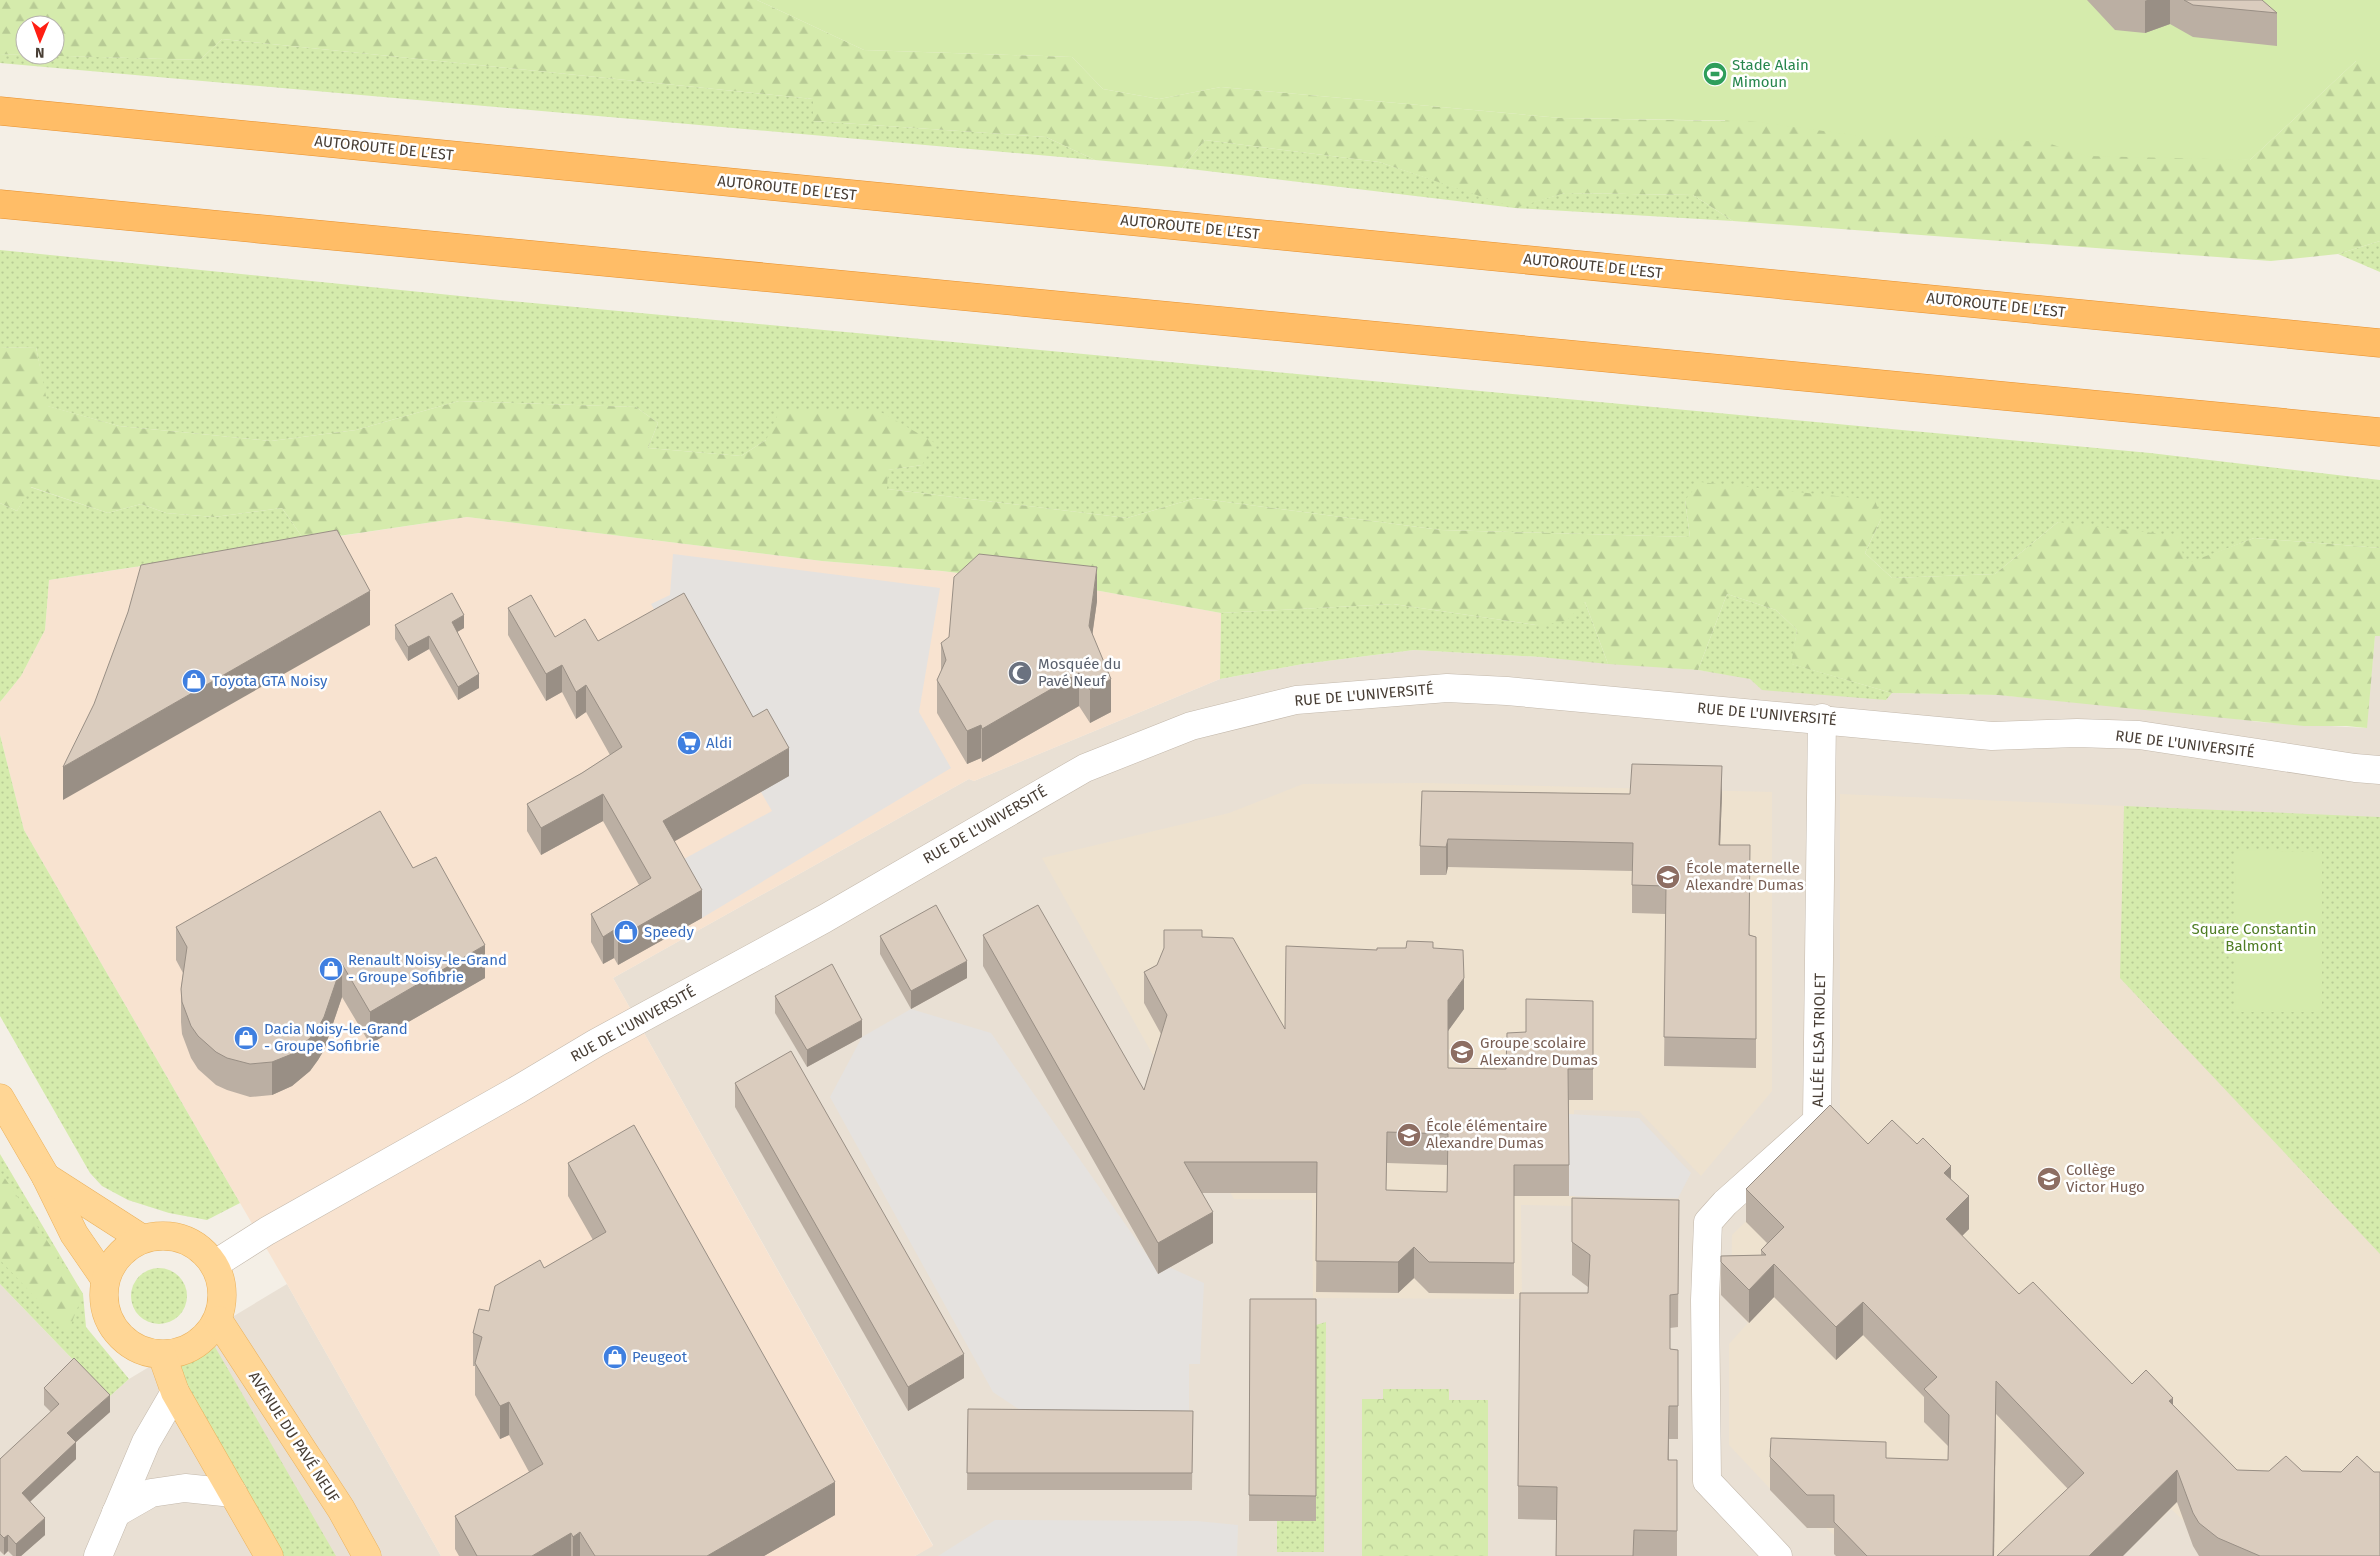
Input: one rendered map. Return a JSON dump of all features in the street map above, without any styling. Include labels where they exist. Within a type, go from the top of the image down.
[{"type":"highway","name":"AUTOROUTE DE L’EST","points":[[0,111],[2380,343]]},
{"type":"highway","points":[[0,204],[2380,432]]},
{"type":"main road","points":[[0,1098],[46,1177],[74,1234],[105,1280]]},
{"type":"main road","points":[[46,1177],[141,1238]]},
{"type":"main road","points":[[168,1235],[192,1242],[215,1264],[223,1291],[218,1320],[198,1344],[162,1355],[138,1350],[119,1336],[105,1311],[105,1280],[116,1258],[141,1238],[168,1235]]},
{"type":"main road","name":"AVENUE DU PAVÉ NEUF","points":[[218,1320],[341,1509],[367,1556]]},
{"type":"main road","points":[[162,1355],[176,1392],[269,1556]]},
{"type":"street","name":"RUE DE L'UNIVERSITÉ","points":[[215,1264],[267,1231],[486,1108],[596,1043],[824,919],[1084,768],[1190,726],[1296,700],[1448,688],[1822,718],[1992,736],[2077,733],[2139,735],[2355,768],[2380,770]]},
{"type":"street","name":"ALLÉE ELSA TRIOLET","points":[[1778,1556],[1707,1481],[1705,1300],[1708,1222],[1724,1203],[1818,1121],[1822,718]]},
{"type":"street","points":[[98,1556],[146,1442],[176,1392]]},
{"type":"street","points":[[116,1513],[151,1493],[185,1488],[232,1493]]},
{"type":"shaded area","points":[[467,517],[822,561],[942,571],[1100,591],[1221,613],[1220,679],[974,781],[969,779],[613,978],[933,1546],[915,1556],[441,1556],[287,1284],[24,830],[0,735],[0,702],[21,676],[45,630],[49,580]]},
{"type":"shaded area","points":[[673,554],[940,588],[919,712],[951,768],[702,918],[673,865],[772,811],[651,604],[670,595]]},
{"type":"shaded area","points":[[2375,636],[2380,636],[2380,1556],[915,1556],[933,1545],[613,978],[969,779],[974,781],[1220,679],[1303,664],[1414,650],[1541,657],[1698,670],[1886,700],[1892,693],[1998,695],[2193,713],[2259,722],[2366,728]]},
{"type":"shaded area","name":"Groupe scolaire Alexandre Dumas","points":[[1425,783],[1772,792],[1772,1091],[1701,1176],[1639,1111],[1574,1110],[1575,1206],[1521,1205],[1522,1299],[1313,1298],[1312,1200],[1234,1199],[1042,858],[1229,813],[1303,784]]},
{"type":"shaded area","name":"Collège Victor Hugo","points":[[1840,794],[2124,806],[2120,978],[2380,1254],[2380,1556],[2187,1524],[2171,1509],[2155,1525],[2142,1513],[2122,1556],[1836,1556],[1834,1535],[1826,1528],[1807,1528],[1729,1445],[1729,1344],[1748,1323],[1731,1305],[1732,1235],[1840,1128]]},
{"type":"shaded area","points":[[911,1009],[991,1033],[1149,1258],[1204,1283],[1200,1364],[1189,1364],[1189,1418],[1026,1414],[993,1392],[830,1097],[862,1037]]},
{"type":"shaded area","points":[[1569,1114],[1639,1118],[1691,1173],[1678,1198],[1569,1196]]},
{"type":"shaded area","points":[[0,1284],[109,1397],[129,1379],[287,1284],[441,1556],[0,1556]]},
{"type":"shaded area","points":[[995,1520],[1197,1521],[1238,1525],[1237,1556],[938,1556]]},
{"type":"green space","points":[[0,0],[757,0],[864,50],[1072,57],[1103,89],[1159,99],[1221,87],[1561,118],[1725,121],[1730,107],[2250,160],[2356,61],[2380,61],[2380,241],[2338,254],[2271,261],[1733,221],[1693,195],[1565,193],[1515,208],[1379,162],[1205,140],[1182,168],[1095,160],[1046,137],[813,121],[813,99],[222,39],[200,60],[65,56],[65,15],[15,15],[15,55],[0,54]]},
{"type":"green space","name":"Stade Alain Mimoun","points":[[757,0],[2380,0],[2380,61],[2356,61],[2250,160],[2086,156],[2045,142],[1932,136],[1860,136],[1750,121],[1561,118],[1221,87],[1159,99],[1103,89],[1072,57],[864,50]]},
{"type":"green space","points":[[222,39],[813,99],[813,121],[1046,137],[1095,160],[23,65],[65,65],[65,56],[200,60]]},
{"type":"green space","points":[[0,54],[15,54],[15,64],[0,63]]},
{"type":"green space","points":[[1205,140],[1379,162],[1515,207],[1565,193],[1693,195],[1733,221],[1515,208],[1182,168]]},
{"type":"green space","points":[[2380,241],[2380,272],[2338,254]]},
{"type":"green space","points":[[0,250],[511,301],[2150,453],[2380,480],[2380,548],[2254,538],[2185,565],[2058,522],[1995,574],[1892,578],[1865,553],[1881,519],[1685,500],[1690,537],[1441,530],[1196,498],[1127,518],[887,489],[887,470],[922,465],[766,440],[741,456],[648,448],[658,423],[636,407],[459,401],[356,430],[271,441],[119,426],[47,406],[36,347],[0,348]]},
{"type":"green space","points":[[36,347],[48,406],[119,426],[271,441],[356,430],[459,401],[636,407],[658,423],[648,448],[741,456],[766,440],[780,410],[879,411],[935,443],[922,465],[888,470],[887,489],[1127,518],[1196,498],[1441,530],[1690,537],[1685,500],[1700,482],[1875,500],[1881,519],[1865,553],[1892,578],[1995,574],[2058,522],[2179,536],[2185,564],[2254,538],[2380,548],[2380,636],[2375,636],[2367,728],[2304,726],[1998,695],[1892,693],[1791,664],[1797,630],[1776,610],[1727,594],[1698,670],[1608,664],[1585,602],[1565,622],[1536,625],[1393,604],[1221,613],[1100,591],[942,571],[822,561],[467,517],[305,541],[282,508],[214,517],[166,513],[141,504],[108,513],[31,487],[17,511],[0,503],[0,348]]},
{"type":"green space","points":[[30,487],[108,513],[141,504],[166,513],[214,517],[282,508],[305,541],[49,580],[45,630],[21,676],[0,702],[0,503],[17,511]]},
{"type":"green space","points":[[1727,594],[1776,610],[1797,630],[1792,664],[1892,693],[1886,700],[1762,690],[1750,679],[1698,670]]},
{"type":"green space","points":[[1585,602],[1608,664],[1541,657],[1414,650],[1303,664],[1220,679],[1221,613],[1393,604],[1536,625]]},
{"type":"green space","points":[[0,735],[24,830],[240,1203],[207,1220],[169,1213],[128,1200],[102,1186],[90,1173],[0,1016]]},
{"type":"green space","name":"Square Constantin Balmont","points":[[2124,806],[2380,817],[2380,1254],[2120,978]]},
{"type":"green space","points":[[2236,850],[2322,852],[2322,1012],[2235,1012]]},
{"type":"green space","points":[[0,1154],[83,1294],[86,1327],[129,1379],[109,1397],[0,1284]]},
{"type":"green space","points":[[0,1171],[83,1294],[68,1332],[0,1260]]},
{"type":"green space","points":[[154,1268],[164,1268],[179,1276],[185,1285],[187,1296],[185,1307],[179,1316],[164,1324],[154,1324],[143,1319],[136,1312],[131,1301],[131,1291],[136,1280],[143,1273]]},
{"type":"green space","points":[[1326,1322],[1324,1552],[1277,1552],[1277,1520],[1316,1521],[1316,1325]]},
{"type":"green space","points":[[215,1347],[336,1556],[282,1556],[177,1368],[194,1361]]},
{"type":"green space","points":[[1383,1389],[1449,1389],[1449,1400],[1488,1400],[1488,1556],[1362,1556],[1362,1399],[1383,1399]]},
{"type":"building","points":[[2184,0],[2262,0],[2277,13],[2193,5]]},
{"type":"building","name":"Toyota GTA Noisy","points":[[337,530],[370,591],[63,767],[94,704],[128,612],[141,565]]},
{"type":"building","name":"Mosquée du Pavé Neuf","points":[[979,554],[1097,567],[1089,626],[1111,679],[1090,690],[1079,673],[982,729],[981,725],[967,731],[937,680],[946,660],[941,643],[949,637],[954,577]]},
{"type":"building","points":[[452,593],[464,615],[452,622],[479,674],[458,687],[429,636],[408,647],[395,625]]},
{"type":"building","points":[[684,593],[753,717],[767,709],[789,748],[663,821],[702,890],[618,938],[614,930],[603,937],[591,914],[651,878],[603,794],[541,828],[527,804],[582,773],[622,747],[586,685],[576,692],[562,665],[546,674],[508,608],[531,595],[555,637],[585,619],[598,641]]},
{"type":"building","points":[[1632,764],[1722,766],[1719,845],[1750,845],[1749,935],[1756,937],[1756,1039],[1664,1037],[1666,886],[1632,885],[1633,843],[1448,839],[1446,847],[1420,846],[1422,791],[1630,794]]},
{"type":"building","name":"Renault Noisy-le-Grand - Groupe Sofibrie","points":[[380,811],[413,868],[436,857],[485,945],[370,1012],[342,964],[324,1017],[318,1028],[292,1054],[272,1062],[250,1064],[227,1058],[216,1052],[198,1036],[191,1026],[182,1002],[181,989],[187,947],[176,927]]},
{"type":"building","points":[[936,905],[967,961],[911,991],[880,936]]},
{"type":"building","points":[[1038,905],[1144,1090],[1167,1015],[1144,972],[1157,965],[1164,948],[1164,930],[1202,930],[1202,937],[1233,938],[1285,1029],[1286,946],[1377,950],[1377,948],[1406,948],[1407,941],[1433,942],[1433,948],[1463,950],[1464,978],[1448,1000],[1448,1068],[1506,1069],[1507,1033],[1526,1032],[1526,999],[1593,1001],[1593,1069],[1568,1069],[1569,1165],[1514,1165],[1514,1263],[1429,1262],[1414,1247],[1398,1262],[1316,1261],[1317,1162],[1184,1162],[1213,1212],[1158,1243],[983,935]],"holes":[[[1387,1132],[1448,1134],[1447,1192],[1386,1190]]]},
{"type":"building","points":[[832,964],[862,1020],[807,1050],[775,996]]},
{"type":"building","points":[[791,1051],[964,1354],[908,1387],[735,1083]]},
{"type":"building","points":[[1830,1105],[1868,1144],[1892,1120],[1917,1144],[1923,1138],[1951,1166],[1944,1173],[1969,1196],[1946,1219],[2019,1294],[2033,1282],[2132,1384],[2146,1370],[2173,1398],[2169,1401],[2237,1470],[2269,1471],[2286,1456],[2302,1471],[2341,1472],[2357,1456],[2374,1472],[2380,1472],[2380,1556],[2260,1556],[2218,1538],[2199,1523],[2193,1513],[2177,1470],[2089,1556],[1997,1556],[2084,1473],[1996,1381],[1993,1556],[1867,1556],[1834,1522],[1834,1495],[1807,1495],[1770,1457],[1771,1438],[1886,1442],[1886,1458],[1948,1460],[1949,1415],[1924,1389],[1937,1377],[1863,1302],[1836,1327],[1774,1264],[1749,1290],[1721,1262],[1721,1256],[1766,1255],[1761,1250],[1784,1227],[1746,1189]]},
{"type":"building","name":"Peugeot","points":[[634,1125],[835,1482],[707,1556],[595,1556],[580,1532],[573,1537],[571,1533],[532,1556],[477,1556],[455,1516],[543,1464],[509,1402],[500,1406],[475,1363],[482,1337],[473,1333],[479,1309],[489,1311],[495,1286],[540,1260],[544,1268],[606,1232],[568,1163]]},
{"type":"building","points":[[1572,1198],[1679,1200],[1678,1294],[1670,1295],[1670,1349],[1678,1350],[1678,1406],[1669,1406],[1668,1460],[1677,1460],[1677,1531],[1634,1530],[1633,1556],[1556,1556],[1557,1487],[1518,1486],[1520,1293],[1588,1293],[1590,1255],[1572,1242]]},
{"type":"building","points":[[1250,1299],[1316,1299],[1316,1496],[1249,1495]]},
{"type":"building","points":[[74,1358],[110,1395],[67,1433],[76,1442],[22,1493],[45,1518],[16,1544],[8,1535],[4,1538],[0,1534],[0,1459],[59,1404],[44,1388]]},
{"type":"building","points":[[968,1409],[1193,1411],[1192,1473],[967,1473]]},
{"type":"place","name":"Stade Alain Mimoun","points":[[1715,74]]},
{"type":"place","name":"Mosquée du Pavé Neuf","points":[[1020,673]]},
{"type":"place","name":"Toyota GTA Noisy","points":[[194,681]]},
{"type":"place","name":"Aldi","points":[[689,743]]},
{"type":"place","name":"École maternelle Alexandre Dumas","points":[[1668,877]]},
{"type":"place","name":"Speedy","points":[[626,932]]},
{"type":"place","name":"Renault Noisy-le-Grand - Groupe Sofibrie","points":[[331,969]]},
{"type":"place","name":"Dacia Noisy-le-Grand - Groupe Sofibrie","points":[[246,1038]]},
{"type":"place","name":"Groupe scolaire Alexandre Dumas","points":[[1462,1052]]},
{"type":"place","name":"École élémentaire Alexandre Dumas","points":[[1409,1135]]},
{"type":"place","name":"Collège Victor Hugo","points":[[2049,1179]]},
{"type":"place","name":"Peugeot","points":[[615,1357]]}]
